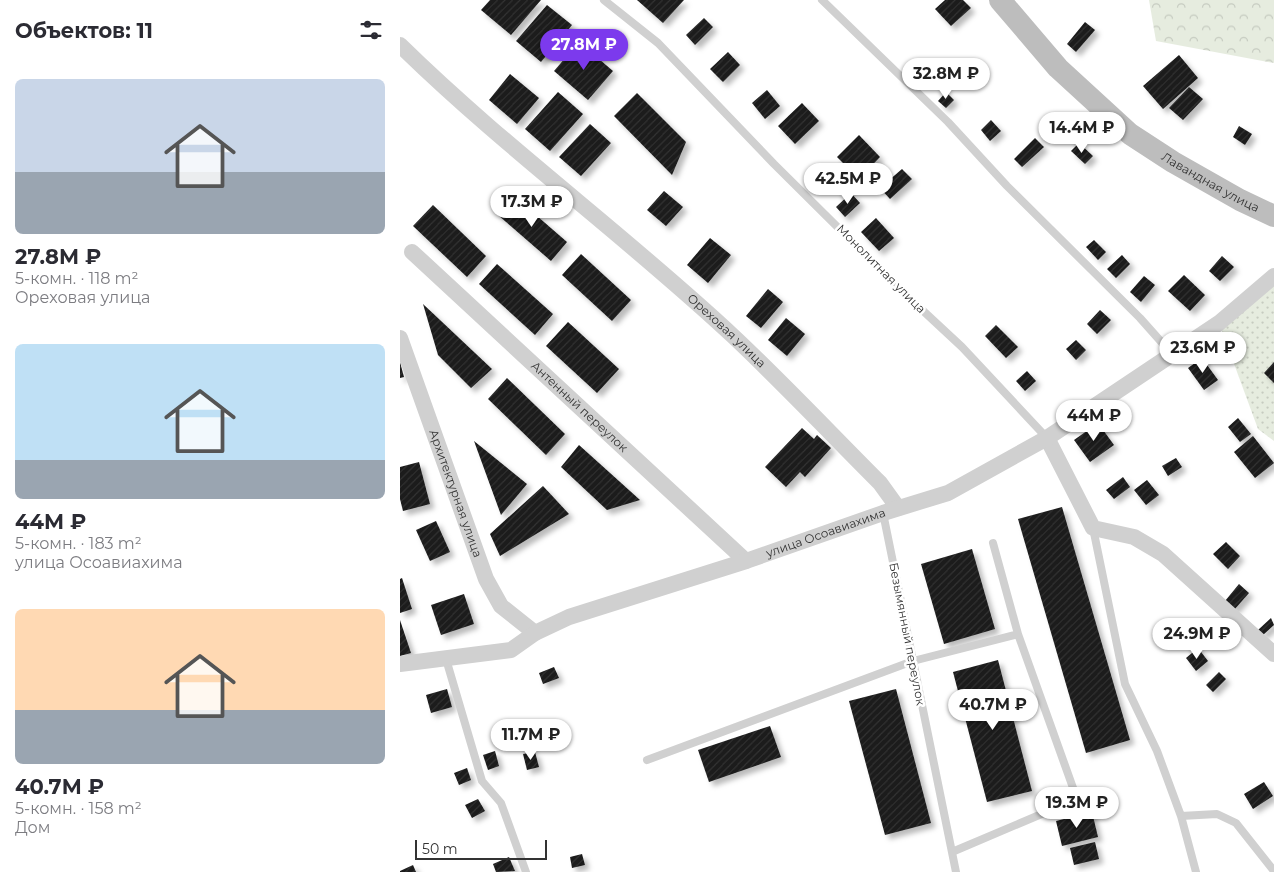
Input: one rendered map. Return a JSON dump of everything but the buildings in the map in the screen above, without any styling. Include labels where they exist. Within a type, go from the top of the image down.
[{"type":"street","name":"Лавандная улица","points":[[1000,0],[1058,68],[1130,134],[1181,167],[1240,200],[1274,216]]},
{"type":"street","name":"Ореховая улица","points":[[400,45],[454,98],[540,168],[733,336],[880,482],[890,510]]},
{"type":"street","name":"Антенный переулок","points":[[412,252],[746,561]]},
{"type":"street","name":"улица Осоавиахима","points":[[400,664],[511,650],[535,633],[569,617],[746,561],[890,510],[948,493],[1047,438],[1219,323],[1274,276]]},
{"type":"street","name":"Архитектурная улица","points":[[400,338],[486,579],[501,606],[535,633]]},
{"type":"street","points":[[1047,438],[1093,528],[1134,537],[1163,554],[1274,654]]},
{"type":"lane","name":"Монолитная улица","points":[[604,0],[658,43],[774,164],[905,294],[962,347],[1047,438]]},
{"type":"lane","points":[[822,0],[948,122],[1007,186],[1140,318],[1172,354]]},
{"type":"lane","name":"Безымянный переулок","points":[[890,510],[912,661],[956,872]]},
{"type":"lane","points":[[1093,528],[1125,684],[1158,751],[1181,816],[1196,872]]},
{"type":"lane","points":[[952,852],[1076,799],[1018,634],[994,543]]},
{"type":"lane","points":[[647,760],[912,661],[1018,634]]},
{"type":"lane","points":[[446,659],[482,781],[501,803],[526,872]]},
{"type":"lane","points":[[1181,816],[1217,814],[1236,823],[1274,871]]},
{"type":"green space","points":[[1149,0],[1274,0],[1274,63],[1156,41]]},
{"type":"green space","points":[[1274,276],[1274,441],[1258,429],[1219,323]]}]
